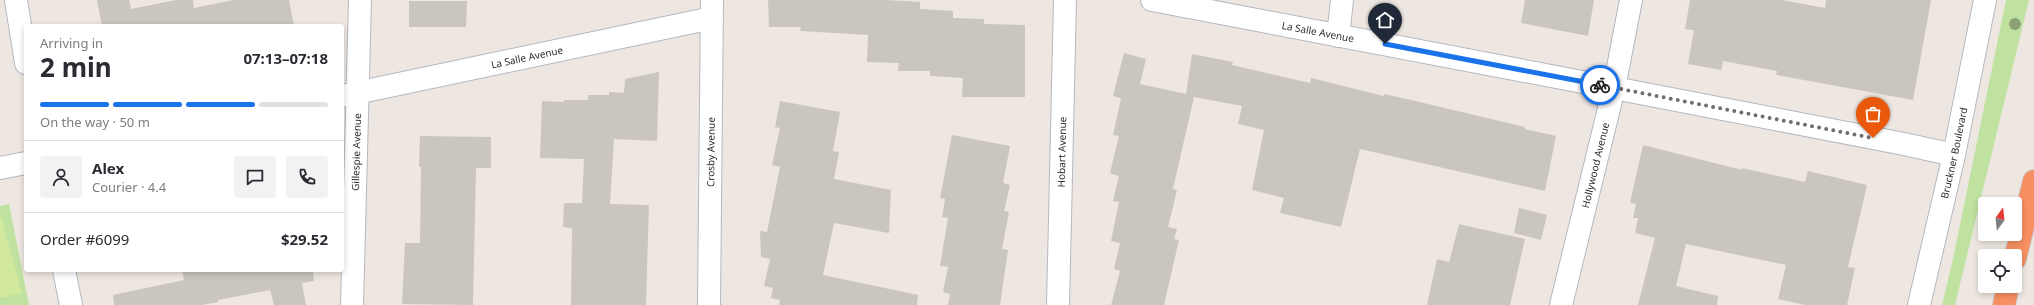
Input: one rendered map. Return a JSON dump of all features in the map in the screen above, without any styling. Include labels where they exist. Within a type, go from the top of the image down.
[{"type":"highway","points":[[2017,249],[2034,181]]},
{"type":"highway","points":[[2004,305],[2007,293]]},
{"type":"street","points":[[16,0],[24,50]]},
{"type":"street","name":"Gillespie Avenue","points":[[352,305],[350,94],[360,0]]},
{"type":"street","name":"Hobart Avenue","points":[[1058,305],[1065,0]]},
{"type":"street","name":"La Salle Avenue","points":[[1152,0],[1896,142],[1954,156]]},
{"type":"street","points":[[1338,36],[1342,0]]},
{"type":"street","name":"Hollywood Avenue","points":[[1561,305],[1614,88],[1631,0]]},
{"type":"street","name":"Bruckner Boulevard","points":[[1919,305],[1954,156],[1985,0]]},
{"type":"street","name":"La Salle Avenue","points":[[350,94],[712,9]]},
{"type":"street","name":"Crosby Avenue","points":[[709,305],[712,9]]},
{"type":"street","points":[[0,168],[24,163]]},
{"type":"street","points":[[64,272],[71,305]]},
{"type":"green space","points":[[2006,0],[2029,0],[1981,197],[1978,197],[1978,210],[1955,305],[1942,305],[1953,259]]},
{"type":"green space","points":[[9,204],[29,305],[0,305],[0,206]]},
{"type":"green space","points":[[1,217],[22,293],[0,298],[0,218]]},
{"type":"building","points":[[97,0],[129,0],[131,9],[176,0],[193,0],[194,8],[233,0],[289,0],[294,24],[102,24]]},
{"type":"building","points":[[768,0],[887,0],[920,2],[920,9],[953,11],[953,18],[984,19],[984,24],[1025,25],[1025,97],[962,97],[963,78],[930,76],[930,71],[898,71],[899,63],[867,62],[868,35],[800,31],[801,27],[769,27]]},
{"type":"building","points":[[1525,0],[1594,0],[1588,36],[1521,23]]},
{"type":"building","points":[[1690,0],[1782,0],[1825,8],[1826,0],[1931,0],[1913,100],[1776,75],[1777,71],[1723,61],[1721,70],[1688,64],[1694,30],[1685,29]]},
{"type":"building","points":[[409,1],[467,1],[466,27],[409,27]]},
{"type":"building","points":[[1124,53],[1146,59],[1140,84],[1186,94],[1192,54],[1233,62],[1232,65],[1310,83],[1311,78],[1384,96],[1384,94],[1411,100],[1525,127],[1525,129],[1556,136],[1545,191],[1360,149],[1341,227],[1280,213],[1284,198],[1252,190],[1264,130],[1238,124],[1242,106],[1194,97],[1173,189],[1177,190],[1168,227],[1177,229],[1174,239],[1179,240],[1164,305],[1111,305],[1120,271],[1114,269],[1120,243],[1111,241],[1119,202],[1113,201],[1119,176],[1110,173],[1119,136],[1113,135],[1121,98],[1113,96]]},
{"type":"building","points":[[659,72],[657,141],[614,139],[610,204],[649,205],[646,305],[571,305],[572,228],[563,227],[564,203],[582,203],[584,159],[540,158],[542,101],[564,102],[564,100],[588,100],[588,95],[609,95],[609,92],[624,93],[625,79]]},
{"type":"building","points":[[780,101],[840,112],[833,151],[839,152],[834,179],[891,190],[889,233],[834,223],[823,275],[918,295],[917,305],[779,305],[780,300],[771,298],[773,288],[764,286],[770,259],[761,257],[760,231],[767,232],[780,167],[772,165],[780,128],[775,127]]},
{"type":"building","points":[[952,135],[1010,146],[1003,183],[1010,185],[1004,211],[1009,212],[1002,249],[1008,250],[1000,305],[948,305],[950,294],[943,292],[948,267],[940,266],[948,218],[942,217],[945,199],[940,198]]},
{"type":"building","points":[[420,136],[491,137],[491,168],[476,168],[473,305],[402,304],[405,243],[420,243]]},
{"type":"building","points":[[1643,145],[1742,170],[1742,168],[1805,182],[1808,171],[1867,185],[1848,267],[1855,268],[1847,305],[1805,305],[1778,299],[1786,265],[1686,244],[1676,286],[1718,296],[1717,305],[1638,305],[1655,238],[1635,233],[1638,218],[1633,218],[1636,204],[1630,203]]},
{"type":"building","points":[[1519,208],[1547,215],[1541,240],[1514,233]]},
{"type":"building","points":[[1459,224],[1525,239],[1510,305],[1427,305],[1437,259],[1449,262]]},
{"type":"building","points":[[182,272],[313,272],[314,281],[302,283],[306,305],[274,305],[270,290],[218,300],[218,302],[202,305],[114,305],[113,295],[184,280]]},
{"type":"way so far","points":[[1600,85],[1873,138]]},
{"type":"route","points":[[1385,44],[1600,85]]}]
